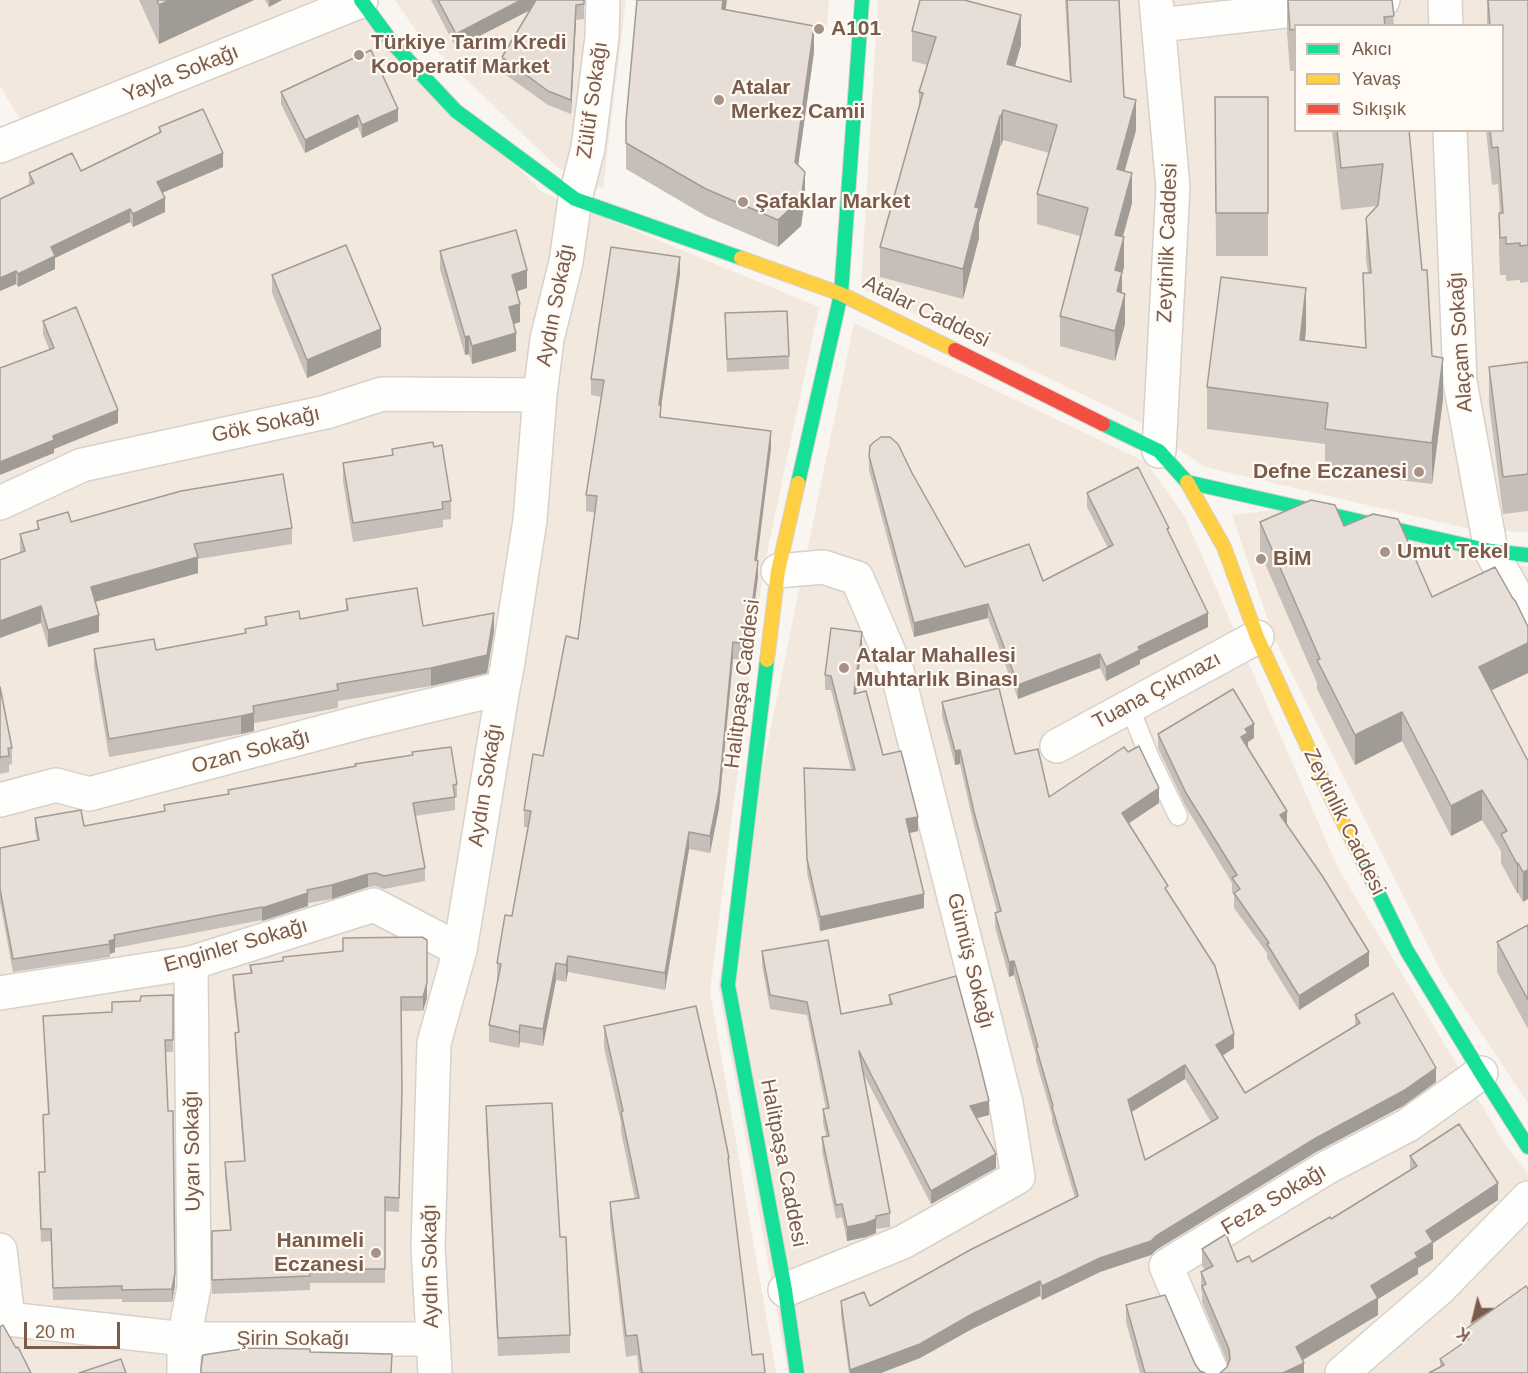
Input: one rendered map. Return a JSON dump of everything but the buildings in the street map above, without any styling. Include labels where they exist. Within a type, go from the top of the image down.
[{"type":"street","name":"Zülüf Sokağı","points":[[575,199],[588,148],[602,37],[603,0]]},
{"type":"street","name":"Halitpaşa Caddesi","points":[[797,1373],[785,1290],[728,985],[778,571],[841,294],[862,0]]},
{"type":"street","points":[[1157,12],[1383,0]]},
{"type":"street","points":[[1445,0],[1446,24]]},
{"type":"street","name":"Atalar Caddesi","points":[[361,1],[394,45],[456,111],[575,199],[841,294],[1159,451],[1187,482]]},
{"type":"street","name":"Yayla Sokağı","points":[[0,147],[361,1]]},
{"type":"street","name":"Zeytinlik Caddesi","points":[[1157,12],[1173,187],[1159,451]]},
{"type":"street","name":"Alaçam Sokağı","points":[[1450,132],[1460,382],[1491,551],[1528,618]]},
{"type":"street","name":"Aydın Sokağı","points":[[435,1373],[428,1248],[434,1043],[460,950],[530,520],[540,396],[548,339],[566,262],[575,199]]},
{"type":"street","name":"Gök Sokağı","points":[[0,503],[82,465],[326,412],[382,394],[540,396]]},
{"type":"street","points":[[1187,482],[1491,551],[1528,555]]},
{"type":"street","name":"Zeytinlik Caddesi","points":[[1187,482],[1224,547],[1257,637],[1335,806],[1407,951],[1528,1147]]},
{"type":"street","name":"Gümüş Sokağı","points":[[778,571],[823,567],[857,578],[897,671],[1006,1102],[1018,1177],[903,1242],[785,1290]]},
{"type":"street","name":"Tuana Çıkmazı","points":[[1057,746],[1257,637]]},
{"type":"street","name":"Ozan Sokağı","points":[[0,800],[56,785],[89,794],[357,723],[503,688]]},
{"type":"street","name":"Enginler Sokağı","points":[[0,993],[191,963],[374,905],[460,950]]},
{"type":"street","name":"Uyarı Sokağı","points":[[184,1373],[184,1339],[194,1287],[191,963]]},
{"type":"street","name":"Feza Sokağı","points":[[1212,1373],[1166,1266],[1326,1168],[1408,1125],[1481,1073]]},
{"type":"street","points":[[1342,1373],[1440,1288],[1528,1198]]},
{"type":"street","name":"Şirin Sokağı","points":[[0,1250],[8,1319],[184,1339],[433,1339]]},
{"type":"lane","points":[[1129,706],[1150,758],[1178,816]]},
{"type":"shaded area","points":[[0,0],[352,0],[542,192],[819,307],[763,572],[710,991],[776,1373],[0,1373],[0,126],[22,123],[0,86]]},
{"type":"shaded area","points":[[395,0],[626,0],[603,189],[557,167],[417,32]]},
{"type":"shaded area","points":[[628,0],[829,0],[827,27]]},
{"type":"shaded area","points":[[878,0],[1528,0],[1528,532],[1474,530],[1205,467],[1140,422],[861,288]]},
{"type":"shaded area","points":[[854,323],[1146,462],[1185,517],[1339,870],[1507,1147],[1528,1173],[1528,1373],[788,1373],[718,985]]},
{"type":"shaded area","points":[[1275,510],[1528,567],[1528,1103],[1442,974],[1274,638],[1232,515]]},
{"type":"traffic: fast","points":[[361,0],[394,45],[456,111],[575,199],[741,258]]},
{"type":"traffic: fast","points":[[798,483],[841,294],[862,0]]},
{"type":"traffic: fast","points":[[1103,424],[1159,451],[1187,482],[1491,551],[1528,555]]},
{"type":"traffic: fast","points":[[767,660],[728,985],[785,1290],[797,1373]]},
{"type":"traffic: fast","points":[[1358,852],[1407,951],[1528,1147]]},
{"type":"traffic: slow","points":[[741,258],[841,294],[955,350]]},
{"type":"traffic: slow","points":[[1187,482],[1224,547],[1257,637],[1358,852]]},
{"type":"traffic: slow","points":[[767,660],[778,571],[798,483]]},
{"type":"traffic: jam","points":[[955,350],[1103,424]]},
{"type":"place","name":"A101","points":[[819,29]]},
{"type":"place","name":"Türkiye Tarım Kredi Kooperatif Market","points":[[359,55]]},
{"type":"place","name":"Atalar Merkez Camii","points":[[719,100]]},
{"type":"place","name":"Şafaklar Market","points":[[743,202]]},
{"type":"place","name":"Defne Eczanesi","points":[[1419,472]]},
{"type":"place","name":"Umut Tekel","points":[[1385,552]]},
{"type":"place","name":"BİM","points":[[1261,559]]},
{"type":"place","name":"Atalar Mahallesi Muhtarlık Binası","points":[[844,668]]},
{"type":"place","name":"Hanımeli Eczanesi","points":[[376,1253]]}]
